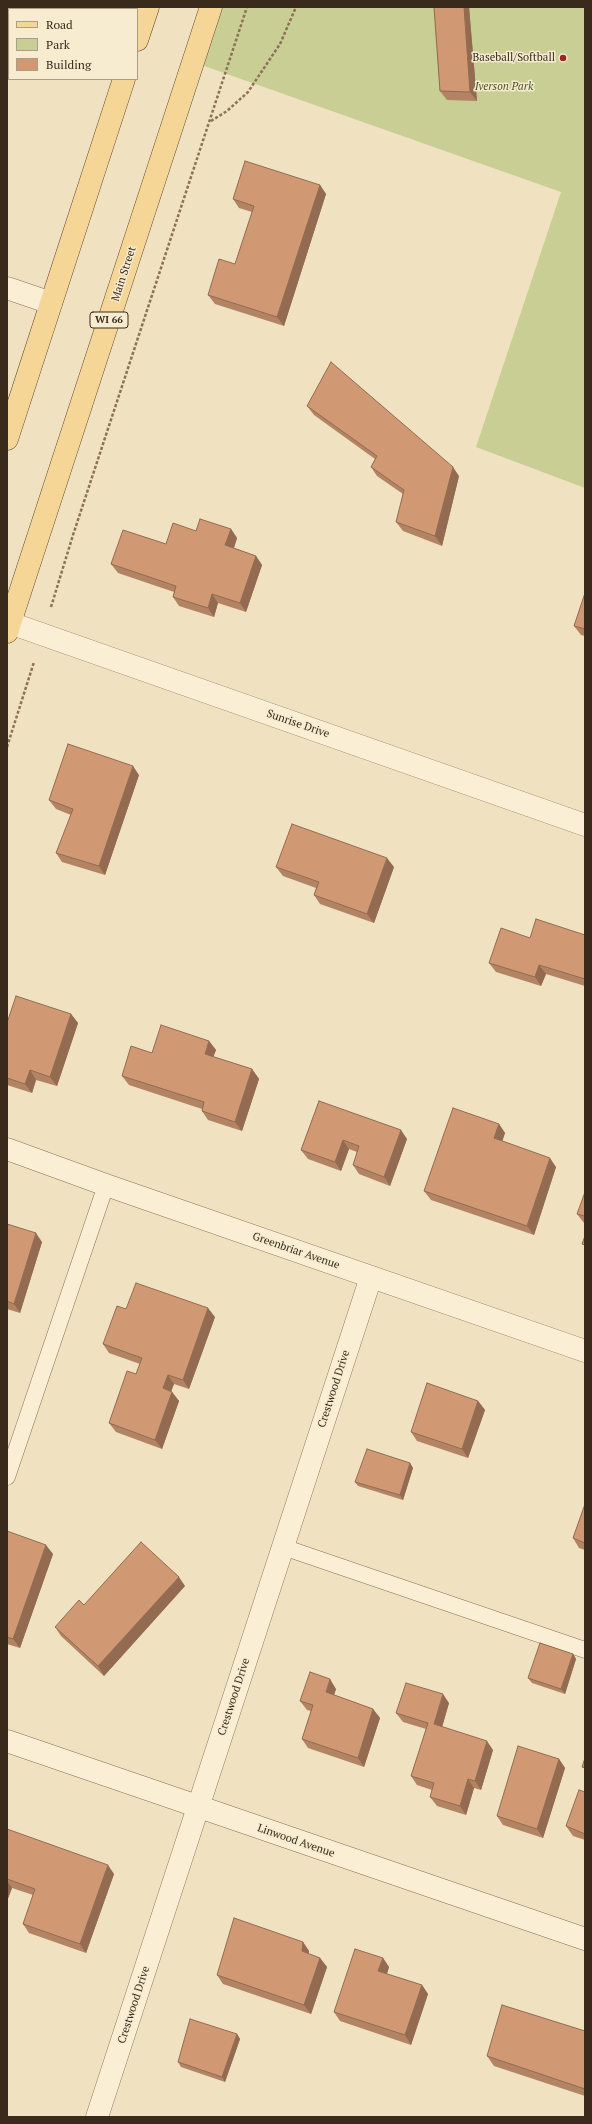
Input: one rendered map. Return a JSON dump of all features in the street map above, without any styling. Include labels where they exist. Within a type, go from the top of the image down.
[{"type":"main road","points":[[138,37],[148,7]]},
{"type":"main road","name":"Main Street","points":[[9,627],[211,7]]},
{"type":"main road","points":[[7,439],[124,80]]},
{"type":"street","points":[[7,288],[51,303]]},
{"type":"street","name":"Sunrise Drive","points":[[9,627],[43,634],[585,825]]},
{"type":"street","name":"Greenbriar Avenue","points":[[7,1149],[106,1185],[585,1351]]},
{"type":"street","name":"Crestwood Drive","points":[[97,2117],[371,1277]]},
{"type":"street","name":"Linwood Avenue","points":[[7,1741],[198,1808],[585,1939]]},
{"type":"lane","points":[[7,1477],[106,1185]]},
{"type":"lane","points":[[282,1547],[585,1650]]},
{"type":"path","points":[[7,747],[73,535],[214,112],[247,7]]},
{"type":"path","points":[[210,121],[227,111],[248,92],[280,44],[296,7]]},
{"type":"green space","name":"Iverson Park","points":[[211,7],[585,7],[585,488],[476,447],[561,192],[193,62]]},
{"type":"building","points":[[434,7],[464,7],[470,92],[440,91]]},
{"type":"building","points":[[245,161],[320,185],[277,317],[208,295],[219,259],[235,264],[254,206],[233,199]]},
{"type":"building","points":[[331,362],[453,467],[435,536],[396,522],[404,490],[371,467],[377,456],[307,406]]},
{"type":"building","points":[[200,519],[231,529],[225,545],[256,556],[240,603],[212,594],[208,608],[173,597],[176,586],[111,564],[123,530],[166,544],[173,523],[196,531]]},
{"type":"building","points":[[585,593],[585,629],[574,626]]},
{"type":"building","points":[[68,744],[133,766],[99,866],[56,853],[73,809],[49,800]]},
{"type":"building","points":[[292,824],[387,858],[367,914],[314,895],[319,882],[276,867]]},
{"type":"building","points":[[536,919],[585,935],[585,979],[539,965],[535,977],[489,963],[501,928],[530,938]]},
{"type":"building","points":[[16,996],[71,1014],[50,1077],[30,1070],[25,1084],[7,1078],[7,1023]]},
{"type":"building","points":[[161,1025],[209,1041],[205,1054],[252,1069],[235,1122],[202,1111],[204,1102],[122,1076],[131,1046],[152,1053]]},
{"type":"building","points":[[319,1101],[401,1130],[384,1177],[353,1165],[359,1146],[343,1140],[335,1162],[301,1150]]},
{"type":"building","points":[[453,1108],[499,1124],[494,1138],[550,1158],[527,1226],[424,1191]]},
{"type":"building","points":[[585,1192],[585,1216],[577,1214]]},
{"type":"building","points":[[7,1224],[36,1233],[14,1304],[7,1301]]},
{"type":"building","points":[[585,1236],[585,1245],[582,1244]]},
{"type":"building","points":[[136,1283],[208,1308],[183,1380],[168,1375],[163,1388],[172,1392],[155,1440],[109,1423],[127,1371],[136,1374],[142,1358],[103,1344],[117,1306],[126,1309]]},
{"type":"building","points":[[427,1383],[478,1401],[462,1449],[411,1432]]},
{"type":"building","points":[[367,1449],[410,1463],[400,1495],[355,1482]]},
{"type":"building","points":[[585,1504],[585,1543],[573,1538]]},
{"type":"building","points":[[7,1531],[46,1545],[13,1639],[7,1637]]},
{"type":"building","points":[[141,1542],[179,1577],[98,1666],[55,1627],[79,1600],[84,1605]]},
{"type":"building","points":[[540,1643],[573,1654],[561,1689],[528,1678]]},
{"type":"building","points":[[310,1672],[330,1679],[326,1692],[373,1709],[358,1758],[302,1739],[313,1705],[300,1701]]},
{"type":"building","points":[[406,1683],[443,1694],[434,1724],[487,1741],[475,1781],[468,1779],[460,1806],[430,1797],[434,1783],[411,1776],[428,1723],[396,1713]]},
{"type":"building","points":[[518,1746],[559,1759],[537,1829],[497,1816]]},
{"type":"building","points":[[585,1758],[585,1768],[582,1767]]},
{"type":"building","points":[[579,1790],[585,1792],[585,1834],[566,1826]]},
{"type":"building","points":[[7,1829],[108,1865],[80,1944],[23,1924],[35,1889],[7,1879]]},
{"type":"building","points":[[234,1918],[303,1942],[302,1951],[320,1958],[304,2005],[217,1975]]},
{"type":"building","points":[[355,1949],[383,1958],[378,1971],[422,1985],[405,2035],[334,2012]]},
{"type":"building","points":[[502,2005],[585,2031],[585,2089],[487,2056]]},
{"type":"building","points":[[190,2019],[237,2034],[222,2077],[178,2062]]},
{"type":"place","name":"Baseball/Softball","points":[[563,58]]}]
